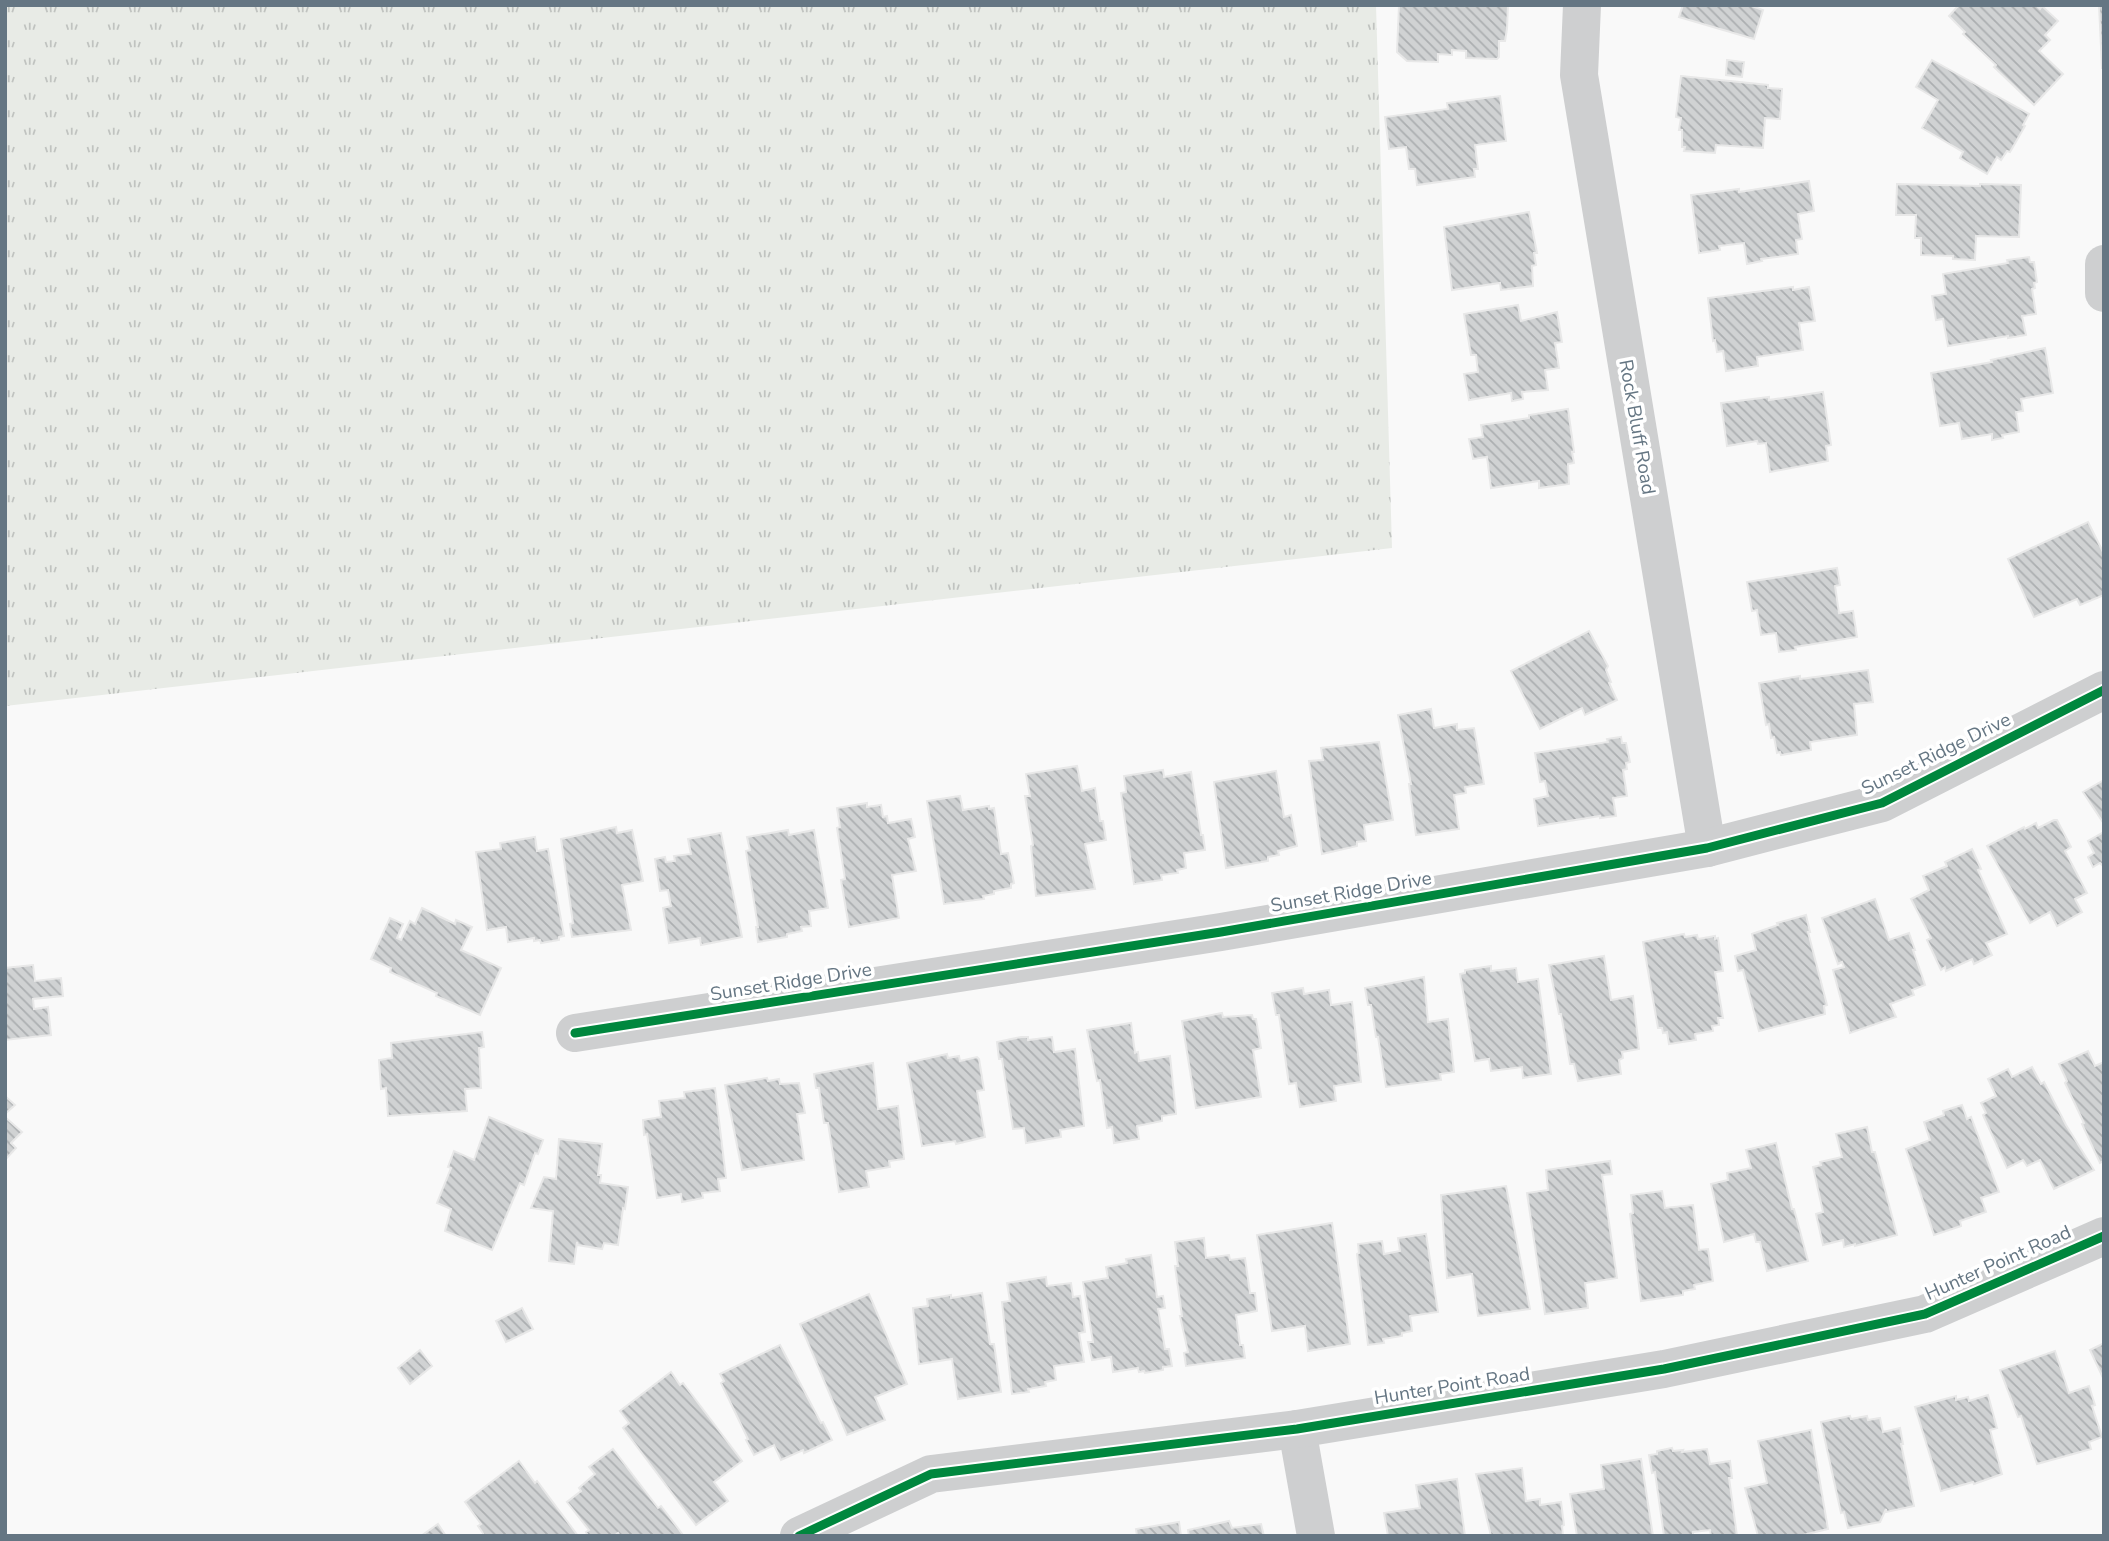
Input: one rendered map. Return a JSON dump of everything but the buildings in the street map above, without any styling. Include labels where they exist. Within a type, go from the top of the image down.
[{"type":"street","name":"Rock Bluff Road","points":[[1582,5],[1579,75],[1707,848]]},
{"type":"street","points":[[2104,264],[2104,293]]},
{"type":"street","name":"Sunset Ridge Drive","points":[[575,1033],[1208,934],[1707,848],[1882,803],[2104,690]]},
{"type":"street","name":"Hunter Point Road","points":[[799,1536],[931,1474],[1297,1429],[1664,1369],[1925,1314],[2104,1236]]},
{"type":"street","points":[[1297,1429],[1316,1536]]},
{"type":"green space","points":[[5,5],[1376,5],[1392,548],[5,706]]},
{"type":"cycle path","points":[[575,1033],[1221,932],[1707,848],[1882,803],[2104,690]]},
{"type":"cycle path","points":[[799,1536],[931,1474],[1297,1429],[1664,1369],[1925,1314],[2104,1236]]}]
